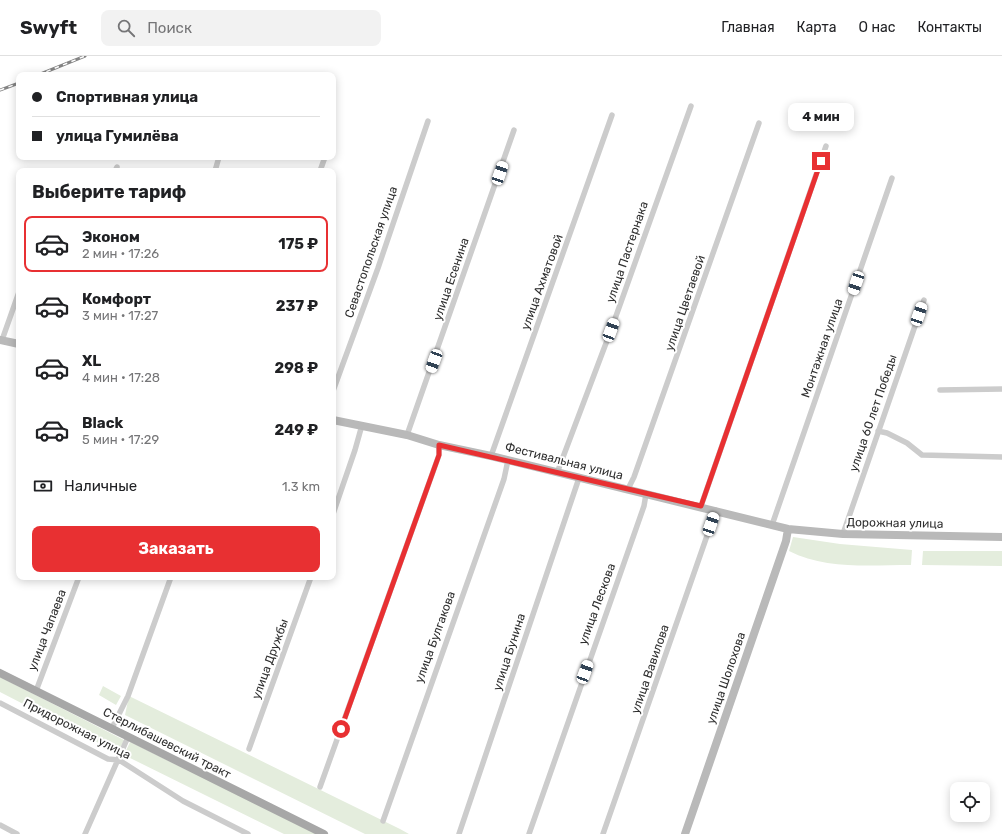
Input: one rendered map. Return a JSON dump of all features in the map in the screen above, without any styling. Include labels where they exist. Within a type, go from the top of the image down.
[{"type":"main road","name":"Стерлибашевский тракт","points":[[0,673],[324,834]]},
{"type":"street","name":"улица Пастернака","points":[[557,473],[611,330],[691,106]]},
{"type":"street","name":"улица Ахматовой","points":[[491,456],[612,116]]},
{"type":"street","name":"Севастопольская улица","points":[[336,383],[378,268],[428,121]]},
{"type":"street","name":"улица Цветаевой","points":[[628,489],[642,456],[759,123]]},
{"type":"street","name":"улица Есенина","points":[[407,436],[514,130]]},
{"type":"street","points":[[701,506],[826,146]]},
{"type":"street","name":"Монтажная улица","points":[[772,525],[892,178]]},
{"type":"street","points":[[16,300],[1,340],[16,343]]},
{"type":"street","name":"улица 60 лет Победы","points":[[843,534],[924,300]]},
{"type":"street","points":[[940,390],[1002,389]]},
{"type":"street","name":"Фестивальная улица","points":[[336,421],[362,425],[439,445],[701,506],[788,529]]},
{"type":"street","points":[[336,505],[362,425]]},
{"type":"street","points":[[878,431],[886,433],[907,443],[922,455],[1002,458]]},
{"type":"street","points":[[320,787],[439,455],[439,445]]},
{"type":"street","name":"улица Булгакова","points":[[383,821],[504,479],[508,460]]},
{"type":"street","name":"улица Бунина","points":[[459,834],[579,478]]},
{"type":"street","name":"улица Лескова","points":[[528,834],[644,506],[646,494]]},
{"type":"street","name":"улица Вавилова","points":[[603,834],[716,510]]},
{"type":"street","name":"Дорожная улица","points":[[788,529],[843,534],[1002,537]]},
{"type":"street","name":"улица Шолохова","points":[[685,834],[786,542],[788,529]]},
{"type":"street","name":"улица Чапаева","points":[[36,691],[78,580]]},
{"type":"street","points":[[112,728],[128,696],[170,580]]},
{"type":"street","name":"улица Дружбы","points":[[249,749],[310,580]]},
{"type":"street","name":"Придорожная улица","points":[[0,703],[108,759],[119,760],[183,802],[248,834]]},
{"type":"street","points":[[85,834],[128,737]]},
{"type":"street","points":[[0,825],[17,834]]},
{"type":"green space","points":[[793,537],[840,544],[912,550],[911,565],[865,566],[833,564],[818,561],[789,551]]},
{"type":"green space","points":[[923,551],[1002,551],[1002,566],[922,565]]},
{"type":"green space","points":[[0,677],[124,740],[118,753],[0,692]]},
{"type":"green space","points":[[103,686],[121,696],[116,705],[99,695]]},
{"type":"green space","points":[[129,696],[409,834],[365,834],[125,715]]},
{"type":"green space","points":[[130,742],[318,834],[284,834],[124,755]]},
{"type":"railway","points":[[45,72],[85,56]]},
{"type":"railway","points":[[0,90],[16,84]]},
{"type":"route","points":[[341,729],[439,455],[439,445],[701,506],[821,161]]}]
